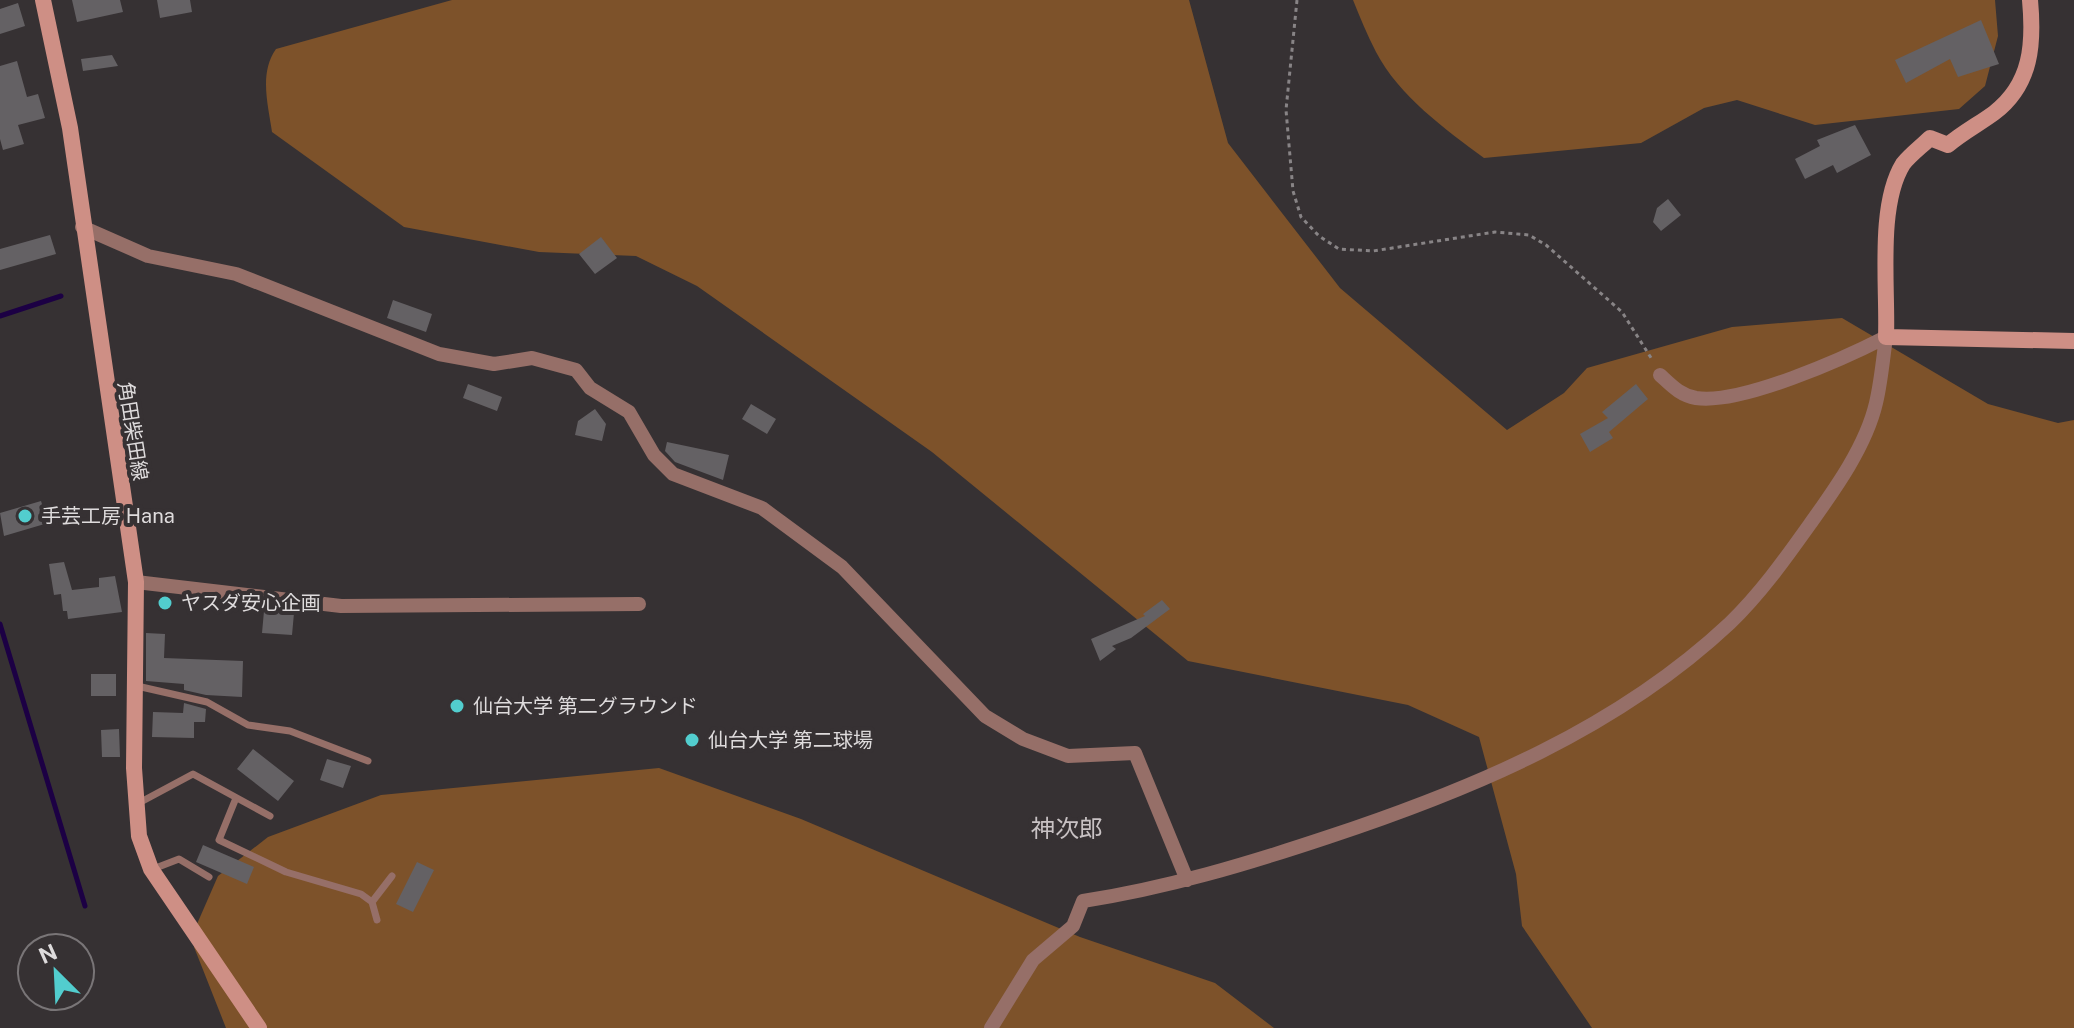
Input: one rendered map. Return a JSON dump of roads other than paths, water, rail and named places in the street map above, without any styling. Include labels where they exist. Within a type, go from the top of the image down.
[{"type":"main road","name":"角田柴田線","points":[[43,0],[60,67],[136,582],[135,805],[139,836],[151,869],[259,1028]]},
{"type":"main road","points":[[2030,0],[2030,63],[2010,95],[1997,111],[1948,145],[1930,138],[1904,163],[1893,189],[1888,220],[1886,337],[2074,341]]},
{"type":"street","points":[[82,227],[148,256],[236,274],[439,354],[494,364],[532,358],[576,370],[590,388],[629,412],[654,455],[673,474],[762,508],[842,567],[985,716],[1023,739],[1068,756],[1135,753],[1187,880]]},
{"type":"street","points":[[1660,375],[1680,394],[1698,399],[1729,396],[1819,366],[1886,337]]},
{"type":"street","points":[[991,1028],[1033,960],[1073,926],[1083,901],[1187,880],[1393,816],[1563,743],[1628,704],[1702,647],[1772,577],[1829,497],[1876,405],[1886,337]]},
{"type":"street","points":[[136,582],[341,606],[639,604]]},
{"type":"lane","points":[[135,685],[207,702],[248,725],[290,731],[368,761]]},
{"type":"lane","points":[[135,805],[193,774],[270,816]]},
{"type":"lane","points":[[236,798],[219,840],[286,872],[346,888],[372,902],[377,920]]},
{"type":"lane","points":[[151,869],[179,859],[209,877]]},
{"type":"lane","points":[[372,902],[392,876]]},
{"type":"waterway","points":[[0,316],[61,296]]},
{"type":"waterway","points":[[0,624],[85,906]]},
{"type":"place","name":"手芸工房 Hana","points":[[25,516]]},
{"type":"place","name":"ヤスダ安心企画","points":[[165,603]]},
{"type":"place","name":"仙台大学 第二グラウンド","points":[[457,706]]},
{"type":"place","name":"仙台大学 第二球場","points":[[692,740]]},
{"type":"district","name":"神次郎","points":[[1067,828]]}]
